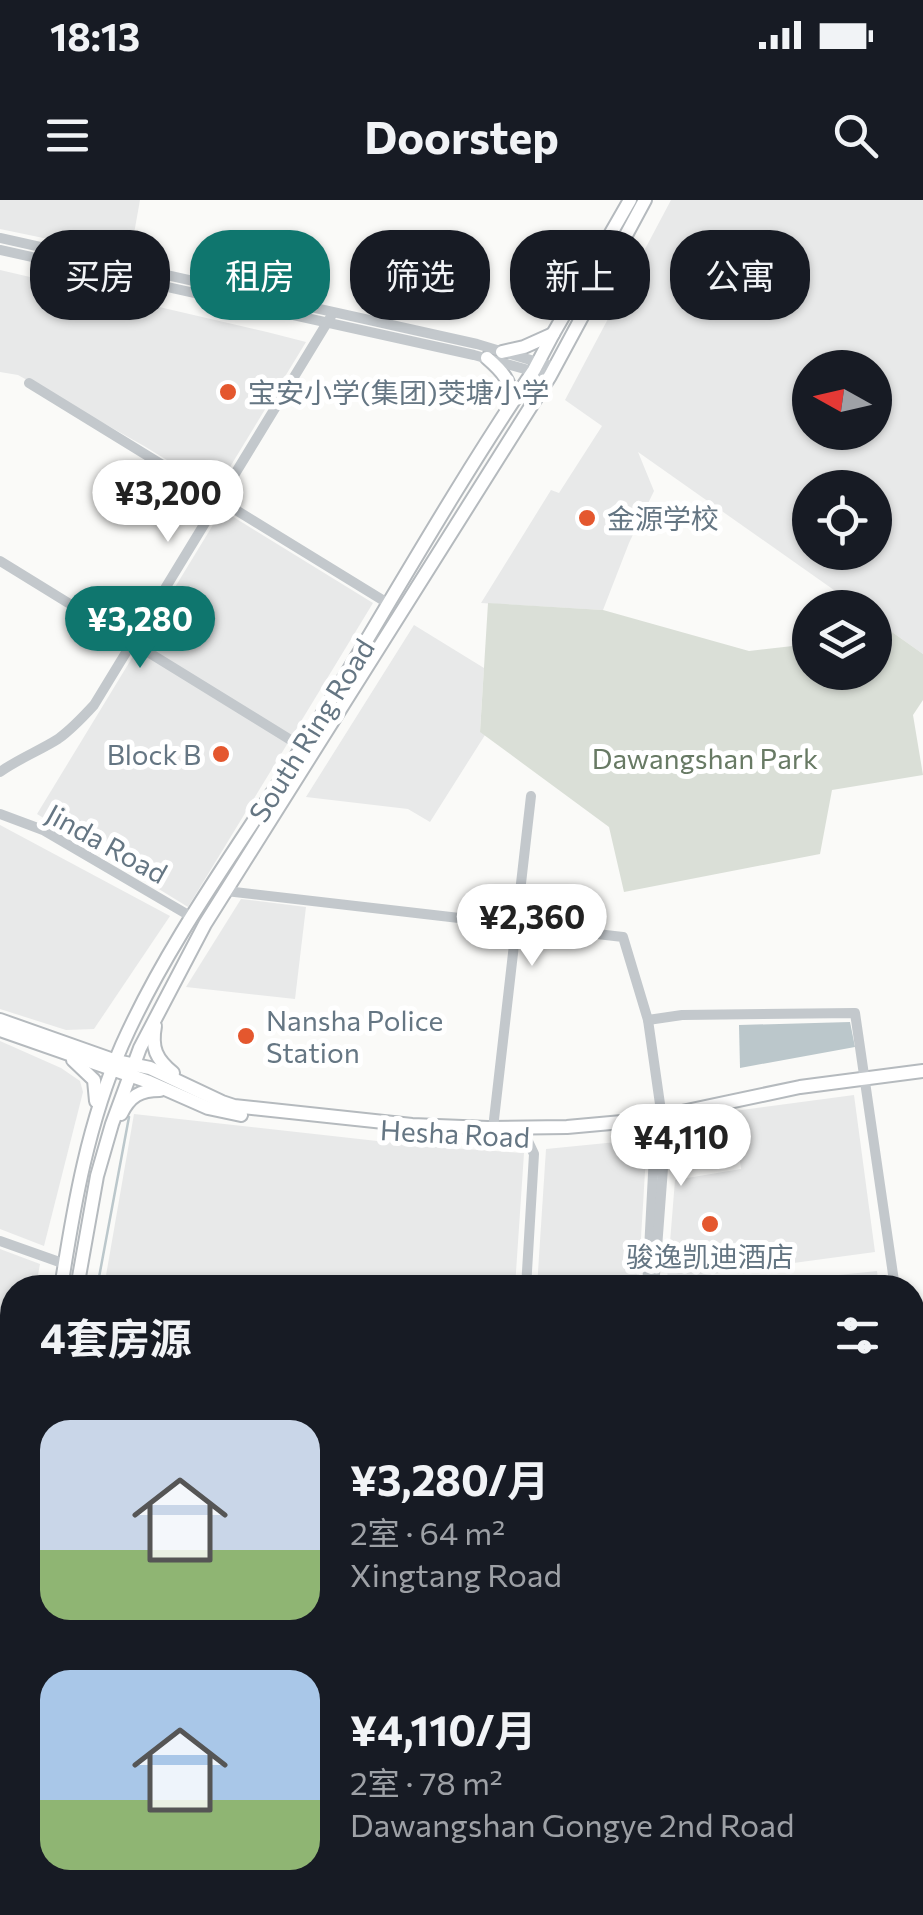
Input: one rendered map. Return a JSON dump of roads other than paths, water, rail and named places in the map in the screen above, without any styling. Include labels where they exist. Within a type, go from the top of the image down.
[{"type":"main road","name":"South Ring Road","points":[[63,1275],[75,1199],[95,1119],[114,1065],[190,916],[270,800],[536,366],[630,200]]},
{"type":"main road","name":"South Ring Road","points":[[79,1275],[105,1148],[131,1070],[156,1017],[205,924],[552,372],[645,200]]},
{"type":"main road","points":[[502,352],[552,334]]},
{"type":"main road","points":[[487,358],[511,384],[513,402]]},
{"type":"main road","points":[[156,1017],[154,1052],[160,1062],[191,1087]]},
{"type":"main road","points":[[0,1020],[114,1065]]},
{"type":"main road","points":[[0,1030],[114,1065]]},
{"type":"main road","points":[[64,1052],[94,1080],[95,1119]]},
{"type":"main road","name":"Hesha Road","points":[[114,1065],[208,1108],[233,1114],[411,1134],[567,1128],[661,1117],[923,1072]]},
{"type":"main road","name":"Hesha Road","points":[[131,1070],[150,1068],[234,1106],[526,1137],[599,1134],[661,1117]]},
{"type":"main road","name":"Hesha Road","points":[[865,1082],[923,1080]]},
{"type":"main road","points":[[105,1148],[129,1100],[142,1092],[167,1090]]},
{"type":"street","points":[[0,238],[190,284]]},
{"type":"street","points":[[0,250],[190,289]]},
{"type":"street","points":[[330,318],[487,358],[536,366]]},
{"type":"street","points":[[330,318],[502,352],[552,372]]},
{"type":"street","points":[[0,772],[56,740],[94,704],[329,320]]},
{"type":"street","points":[[29,383],[389,604]]},
{"type":"street","points":[[0,562],[302,747]]},
{"type":"street","points":[[493,1133],[532,796]]},
{"type":"street","name":"Jinda Road","points":[[0,814],[43,830],[190,916]]},
{"type":"street","points":[[226,891],[623,937],[648,1020],[661,1117],[652,1275]]},
{"type":"street","points":[[648,1020],[682,1014],[855,1013],[893,1275]]},
{"type":"street","points":[[526,1137],[534,1154],[527,1275]]},
{"type":"street","points":[[0,1241],[64,1264]]},
{"type":"waterway","points":[[99,1275],[129,1117]]},
{"type":"place","name":"宝安小学(集团)茭塘小学","points":[[228,392]]},
{"type":"place","name":"金源学校","points":[[587,518]]},
{"type":"place","name":"Block B","points":[[221,754]]},
{"type":"place","name":"Nansha Police Station","points":[[246,1036]]},
{"type":"place","name":"骏逸凯迪酒店","points":[[710,1224]]},
{"type":"park label","name":"Dawangshan Park","points":[[705,758]]}]
